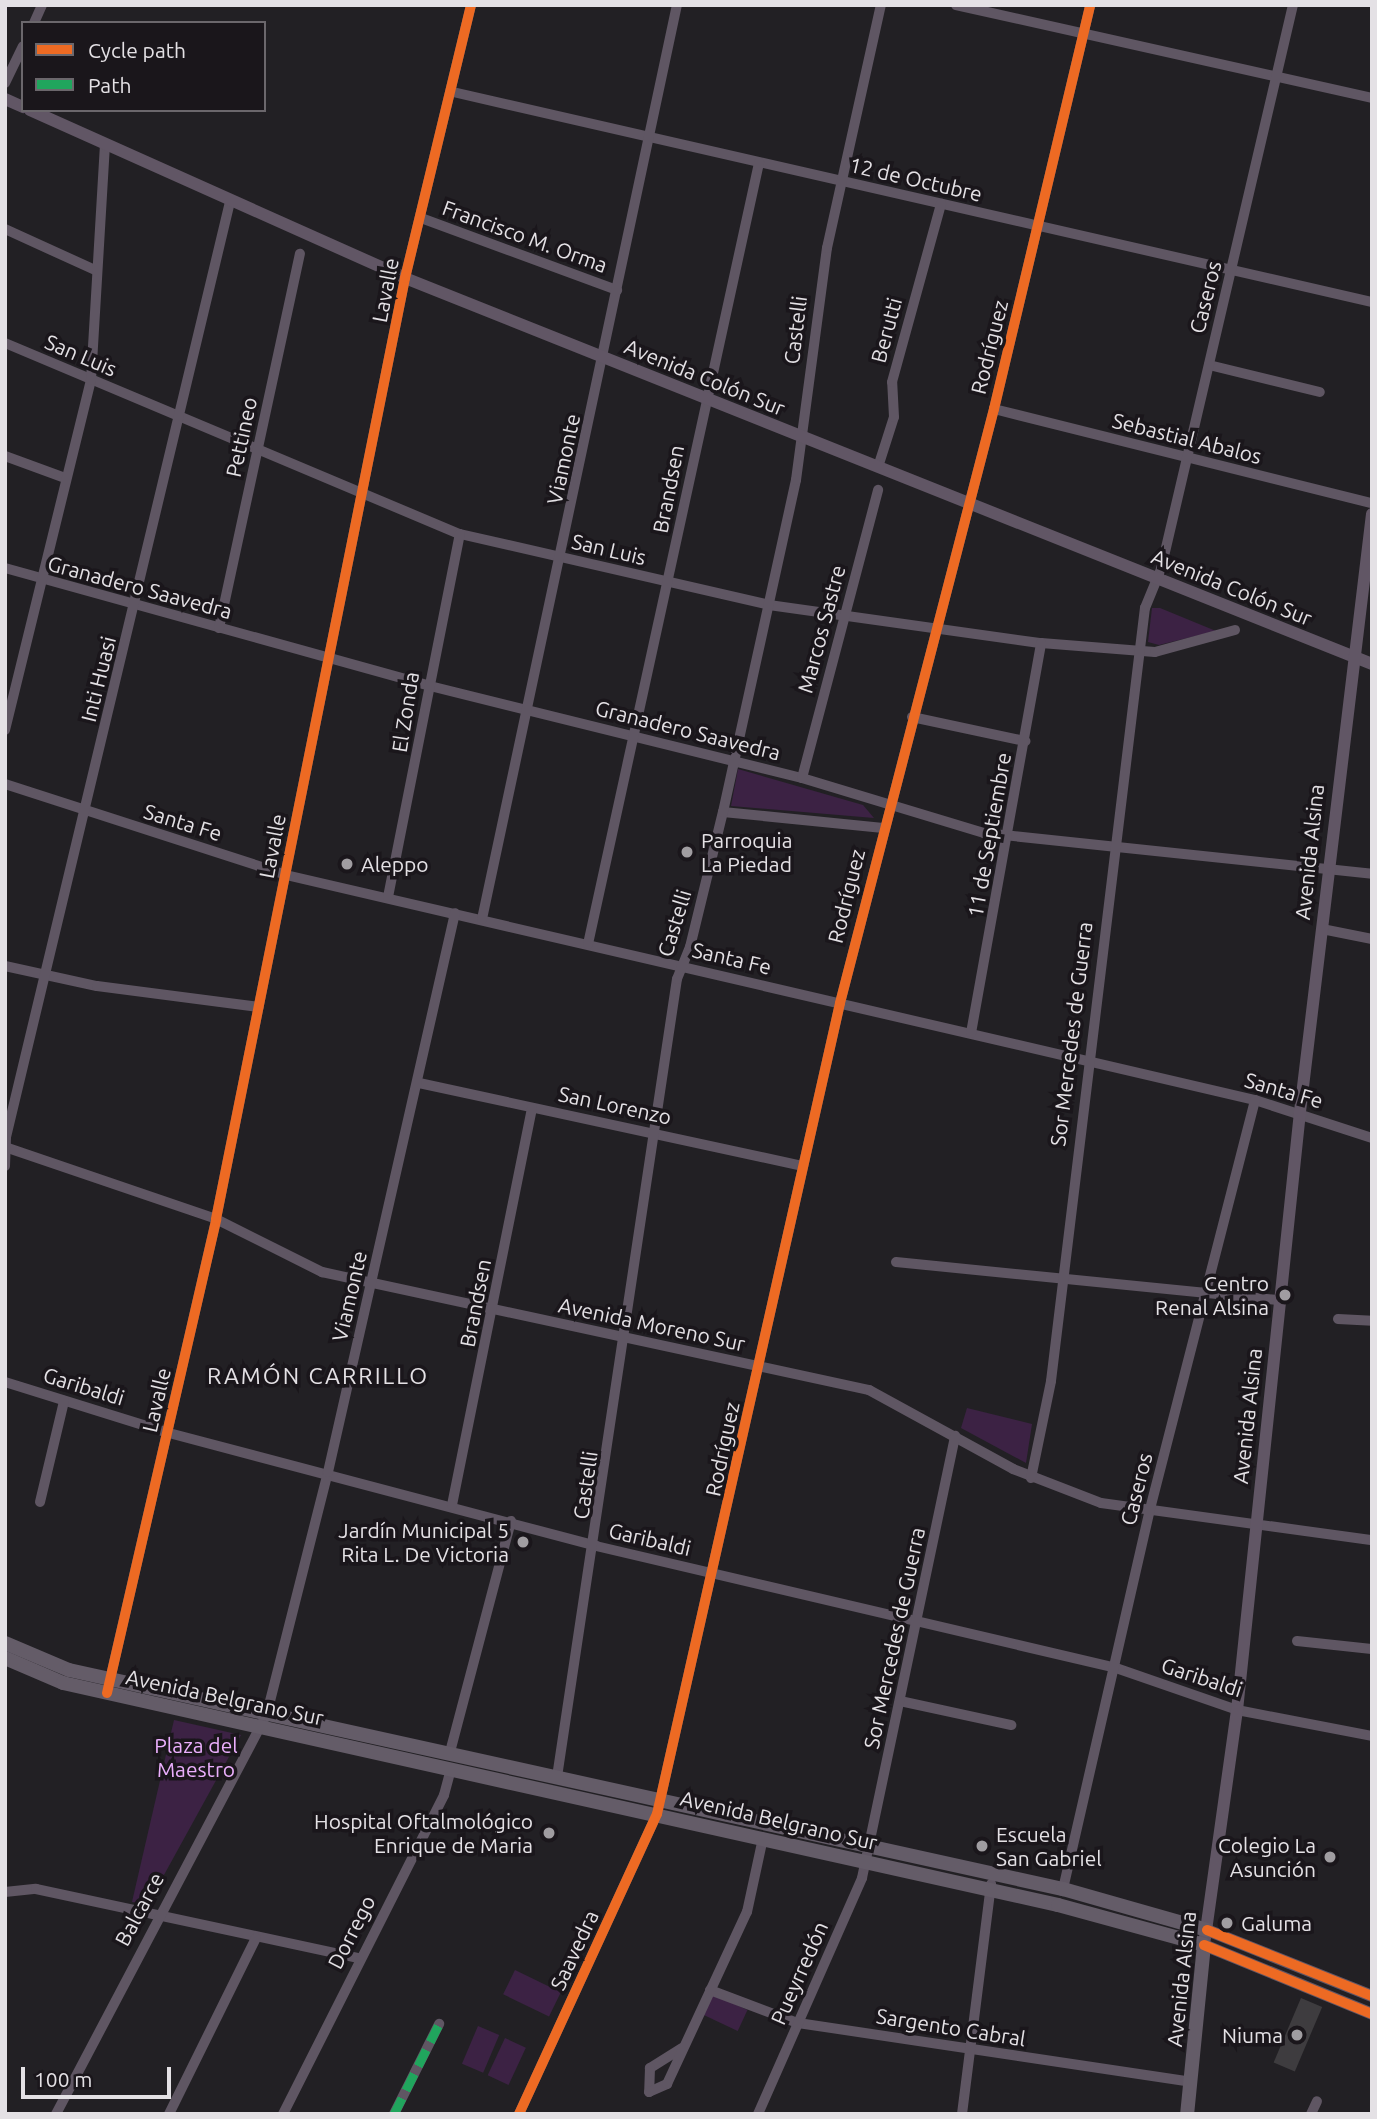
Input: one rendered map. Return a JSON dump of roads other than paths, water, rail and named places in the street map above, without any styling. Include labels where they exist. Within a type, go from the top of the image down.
[{"type":"highway","name":"Avenida Belgrano Sur","points":[[5,1643],[53,1665],[111,1677],[451,1768],[658,1807],[866,1854],[990,1889],[1205,1937]]},
{"type":"highway","name":"Avenida Belgrano Sur","points":[[5,1658],[63,1683],[107,1693],[450,1752],[557,1777],[763,1838],[993,1873],[1063,1889],[1205,1937]]},
{"type":"highway","name":"Avenida Alsina","points":[[1187,2114],[1205,1937]]},
{"type":"main road","points":[[5,99],[21,106]]},
{"type":"main road","name":"Avenida Colón Sur","points":[[34,112],[230,202],[405,278],[1372,664]]},
{"type":"main road","name":"Avenida Alsina","points":[[1205,1937],[1237,1710],[1300,1112],[1352,656],[1372,514]]},
{"type":"main road","name":"Avenida Belgrano Sur","points":[[1205,1937],[1372,1996]]},
{"type":"main road","name":"Avenida Belgrano Sur","points":[[1205,1937],[1372,2014]]},
{"type":"street","points":[[35,21],[42,5]]},
{"type":"street","name":"Lavalle","points":[[107,1693],[169,1433],[216,1219],[405,278],[453,92],[471,5]]},
{"type":"street","name":"Viamonte","points":[[482,919],[562,558],[677,5]]},
{"type":"street","name":"Castelli","points":[[557,1777],[596,1546],[654,1133],[682,967],[723,812],[769,605],[803,436],[816,313],[881,5]]},
{"type":"street","points":[[956,5],[1372,98]]},
{"type":"street","name":"Rodríguez","points":[[658,1807],[714,1574],[840,1003],[933,629],[994,409],[1090,5]]},
{"type":"street","name":"Caseros","points":[[1148,596],[1157,578],[1293,5]]},
{"type":"street","points":[[5,83],[21,50]]},
{"type":"street","name":"12 de Octubre","points":[[453,92],[1372,302]]},
{"type":"street","points":[[5,730],[91,380],[95,270],[105,144]]},
{"type":"street","name":"Brandsen","points":[[588,944],[669,582],[704,397],[759,163]]},
{"type":"street","name":"Inti Huasi","points":[[5,1166],[6,1147],[44,976],[135,607],[230,202]]},
{"type":"street","name":"Berutti","points":[[878,467],[894,417],[892,383],[941,204]]},
{"type":"street","name":"Francisco M. Orma","points":[[421,218],[617,289]]},
{"type":"street","points":[[5,229],[95,270]]},
{"type":"street","name":"Pettineo","points":[[219,628],[300,254]]},
{"type":"street","name":"San Luis","points":[[5,343],[460,534],[562,558],[769,605],[1041,643],[1139,652],[1166,651],[1235,630]]},
{"type":"street","points":[[1209,365],[1320,392]]},
{"type":"street","name":"Sebastial Abalos","points":[[994,409],[1185,459],[1372,503]]},
{"type":"street","points":[[5,456],[65,478]]},
{"type":"street","name":"Marcos Sastre","points":[[802,778],[878,490]]},
{"type":"street","name":"El Zonda","points":[[388,897],[460,534]]},
{"type":"street","name":"Granadero Saavedra","points":[[5,568],[135,607],[430,686],[802,778],[888,806],[1009,838],[1372,874]]},
{"type":"street","name":"Sor Mercedes de Guerra","points":[[1031,1478],[1051,1381],[1059,1282],[1148,596]]},
{"type":"street","name":"11 de Septiembre","points":[[971,1033],[1009,838],[1041,643]]},
{"type":"street","points":[[5,674],[18,677]]},
{"type":"street","points":[[912,717],[1025,741]]},
{"type":"street","name":"Santa Fe","points":[[5,784],[286,875],[1255,1100],[1300,1112],[1372,1138]]},
{"type":"street","points":[[723,812],[883,828]]},
{"type":"street","name":"Viamonte","points":[[264,1719],[328,1472],[419,1083],[455,913]]},
{"type":"street","points":[[1322,929],[1372,939]]},
{"type":"street","points":[[5,965],[44,976],[259,1007]]},
{"type":"street","name":"San Lorenzo","points":[[419,1083],[803,1166]]},
{"type":"street","name":"Caseros","points":[[1063,1889],[1116,1668],[1149,1513],[1208,1296],[1255,1100]]},
{"type":"street","name":"Brandsen","points":[[452,1505],[494,1310],[532,1108]]},
{"type":"street","name":"Avenida Moreno Sur","points":[[6,1147],[216,1219],[311,1267],[494,1310],[869,1390],[1031,1478],[1101,1503],[1149,1513],[1372,1540]]},
{"type":"street","points":[[896,1262],[1059,1282],[1280,1300]]},
{"type":"street","points":[[1338,1319],[1372,1321]]},
{"type":"street","name":"Garibaldi","points":[[6,1386],[169,1433],[328,1472],[596,1546],[1116,1668],[1237,1710],[1372,1736]]},
{"type":"street","points":[[40,1502],[64,1401]]},
{"type":"street","name":"Sor Mercedes de Guerra","points":[[866,1854],[918,1621],[955,1436]]},
{"type":"street","points":[[450,1752],[511,1521]]},
{"type":"street","points":[[1297,1641],[1372,1649]]},
{"type":"street","points":[[900,1701],[1011,1726]]},
{"type":"street","name":"Balcarce","points":[[56,2114],[155,1916],[264,1719]]},
{"type":"street","name":"Dorrego","points":[[283,2114],[359,1958],[444,1795],[451,1768]]},
{"type":"street","name":"Saavedra","points":[[519,2114],[658,1807]]},
{"type":"street","points":[[682,2048],[650,2068],[649,2092],[663,2090],[751,1901],[763,1838]]},
{"type":"street","name":"Pueyrredón","points":[[758,2114],[866,1854]]},
{"type":"street","points":[[962,2114],[968,2050],[993,1873]]},
{"type":"street","points":[[5,1892],[36,1889],[359,1958]]},
{"type":"street","points":[[169,2114],[256,1938]]},
{"type":"street","name":"Sargento Cabral","points":[[710,1990],[798,2023],[1191,2082]]},
{"type":"street","points":[[394,2114],[439,2024]]},
{"type":"street","points":[[1311,2114],[1317,2101]]},
{"type":"place","name":"Parroquia La Piedad","points":[[687,852]]},
{"type":"place","name":"Aleppo","points":[[347,864]]},
{"type":"place","name":"Centro Renal Alsina","points":[[1285,1295]]},
{"type":"place","name":"Jardín Municipal 5 Rita L. De Victoria","points":[[523,1542]]},
{"type":"place","name":"Hospital Oftalmológico Enrique de Maria","points":[[549,1833]]},
{"type":"place","name":"Escuela San Gabriel","points":[[982,1846]]},
{"type":"place","name":"Colegio La Asunción","points":[[1330,1857]]},
{"type":"place","name":"Galuma","points":[[1227,1923]]},
{"type":"place","name":"Niuma","points":[[1297,2035]]},
{"type":"district","name":"RAMÓN CARRILLO","points":[[318,1376]]},
{"type":"park label","name":"Plaza del Maestro","points":[[196,1757]]}]
